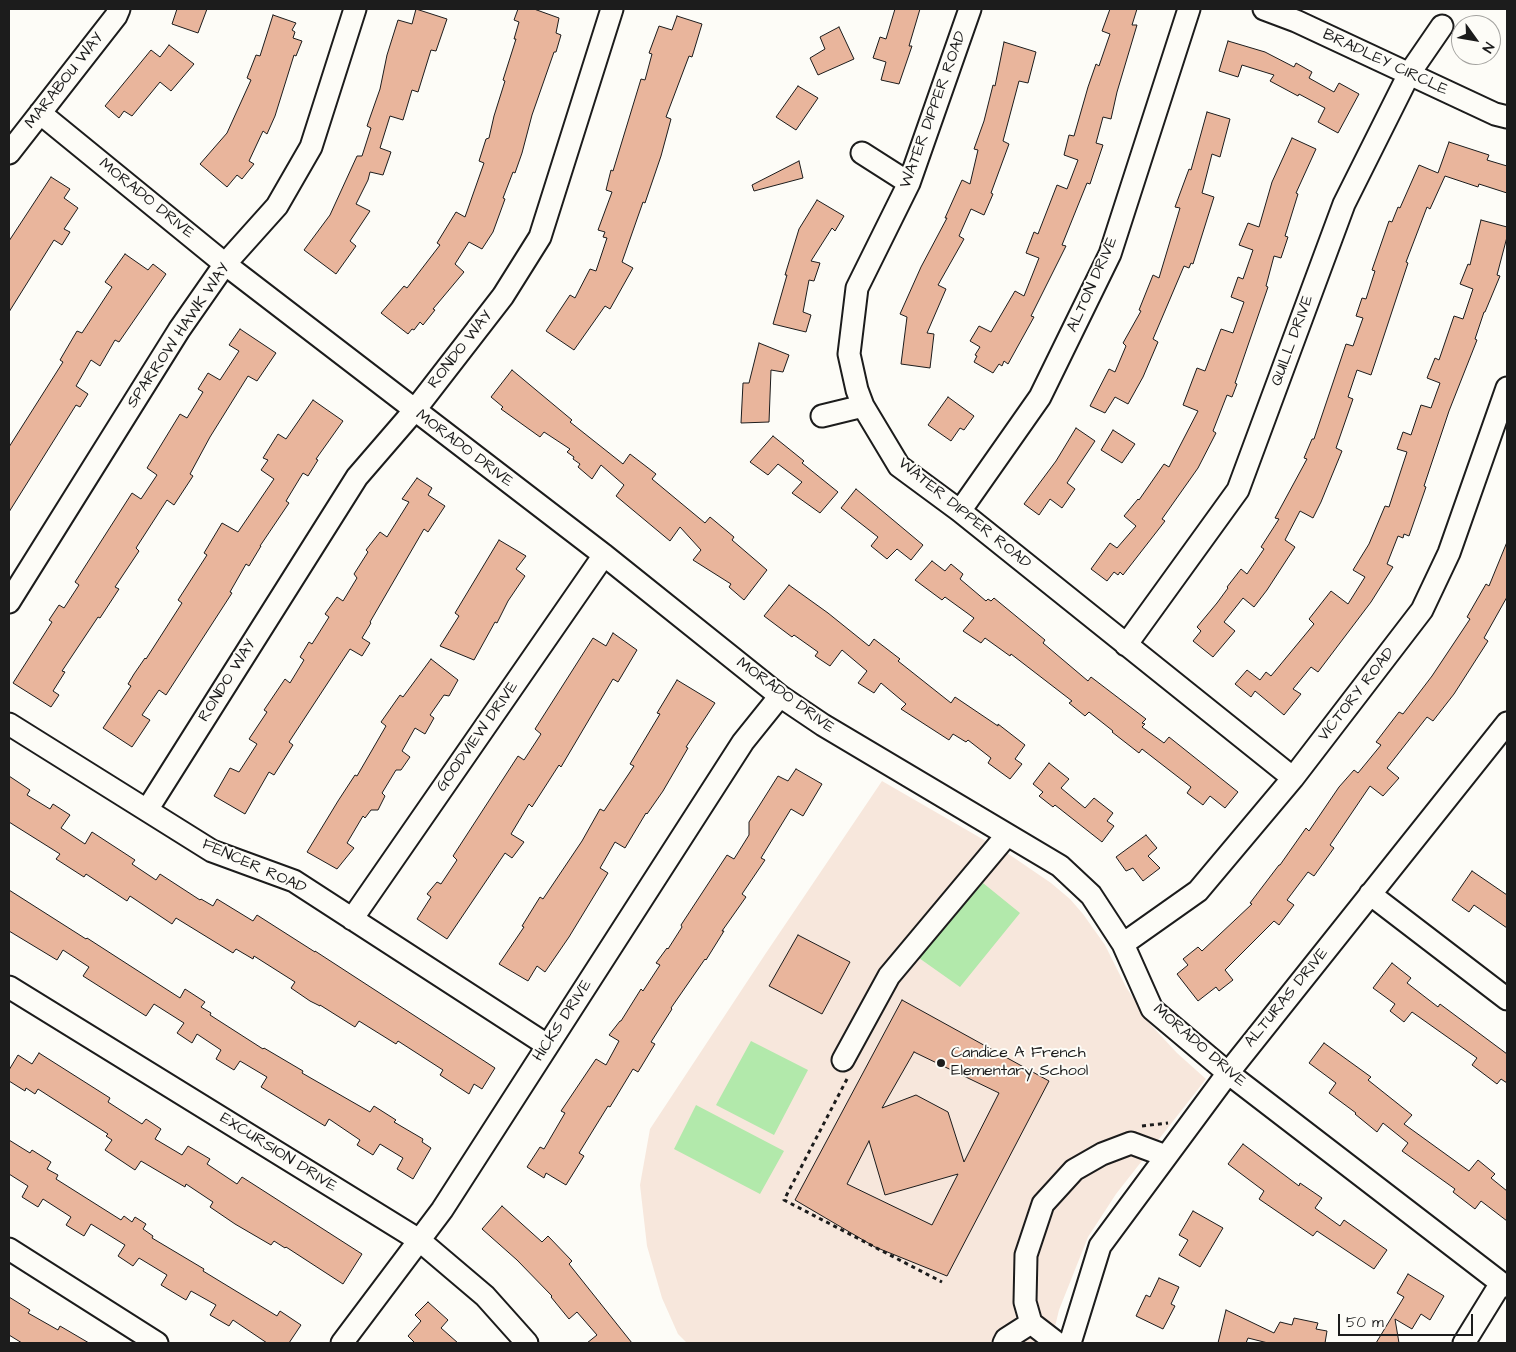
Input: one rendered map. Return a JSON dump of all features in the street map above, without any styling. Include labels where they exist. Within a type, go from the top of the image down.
[{"type":"street","name":"MARABOU WAY","points":[[9,153],[116,16],[119,9]]},
{"type":"street","name":"SPARROW HAWK WAY","points":[[9,602],[179,330],[226,264],[277,206],[311,147],[355,9]]},
{"type":"street","name":"RONDO WAY","points":[[147,810],[357,477],[414,411],[503,296],[540,237],[612,9]]},
{"type":"street","name":"WATER DIPPER ROAD","points":[[970,9],[908,183],[857,288],[849,354],[857,390],[863,406],[899,466],[960,511],[1293,778]]},
{"type":"street","name":"ALTON DRIVE","points":[[960,511],[1040,397],[1110,254],[1189,9]]},
{"type":"street","name":"BRADLEY CIRCLE","points":[[1264,9],[1296,21],[1495,114],[1507,117]]},
{"type":"street","name":"QUILL DRIVE","points":[[1126,645],[1238,490],[1344,204],[1409,74],[1442,26]]},
{"type":"street","name":"MORADO DRIVE","points":[[40,113],[226,264],[414,411],[604,555],[780,696],[823,725],[1060,866],[1091,895],[1123,944],[1152,1009],[1228,1072],[1504,1284]]},
{"type":"street","points":[[862,152],[908,183]]},
{"type":"street","name":"VICTORY ROAD","points":[[1123,944],[1198,891],[1293,778],[1422,610],[1448,553],[1507,388]]},
{"type":"street","points":[[822,416],[863,406]]},
{"type":"street","name":"GOODVIEW DRIVE","points":[[352,919],[604,555]]},
{"type":"street","name":"HICKS DRIVE","points":[[342,1343],[442,1210],[743,742],[780,696]]},
{"type":"street","name":"ALTURAS DRIVE","points":[[1070,1343],[1100,1246],[1228,1072],[1507,723]]},
{"type":"street","name":"FENCER ROAD","points":[[9,724],[212,851],[294,881],[547,1045]]},
{"type":"street","points":[[845,1069],[889,976],[1006,835]]},
{"type":"street","points":[[1370,894],[1507,999]]},
{"type":"street","name":"EXCURSION DRIVE","points":[[10,991],[419,1240],[485,1296],[527,1343]]},
{"type":"street","points":[[1057,1343],[1031,1323],[1025,1302],[1026,1255],[1043,1204],[1074,1170],[1102,1154],[1131,1144],[1166,1156]]},
{"type":"street","points":[[9,1248],[157,1343]]},
{"type":"street","points":[[1464,1343],[1504,1284]]},
{"type":"street","points":[[1004,1343],[1006,1339],[1031,1323]]},
{"type":"path","points":[[845,1069],[784,1200],[942,1282]]},
{"type":"shaded area","name":"Candice A French Elementary School","points":[[882,781],[1010,855],[1051,883],[1070,899],[1105,945],[1126,987],[1151,1025],[1177,1053],[1206,1079],[1116,1194],[1088,1237],[1059,1310],[1051,1343],[687,1343],[678,1334],[662,1298],[647,1246],[640,1185],[650,1129]]},
{"type":"green space","points":[[983,883],[1020,913],[960,987],[919,958]]},
{"type":"green space","points":[[751,1041],[808,1070],[774,1135],[716,1105]]},
{"type":"green space","points":[[696,1105],[784,1151],[760,1194],[674,1149]]},
{"type":"building","points":[[177,9],[207,9],[198,33],[172,24]]},
{"type":"building","points":[[416,9],[447,19],[436,51],[431,50],[418,92],[412,90],[403,120],[390,116],[380,148],[391,152],[383,175],[370,172],[356,204],[370,211],[350,241],[356,246],[336,274],[304,250],[330,215],[357,156],[362,156],[371,128],[367,126],[380,89],[387,55],[398,20],[412,24]]},
{"type":"building","points":[[518,9],[534,9],[559,18],[556,33],[561,35],[532,115],[522,153],[503,198],[505,199],[493,232],[482,249],[469,242],[455,264],[464,272],[433,309],[435,310],[423,325],[420,322],[408,334],[381,313],[404,286],[407,288],[440,245],[437,243],[456,212],[465,217],[484,163],[479,161],[486,139],[489,138],[505,81],[503,80],[516,39],[514,39],[519,22],[514,20]]},
{"type":"building","points":[[895,9],[920,9],[909,46],[912,46],[899,84],[881,80],[886,62],[873,58],[880,37],[886,39]]},
{"type":"building","points":[[1110,9],[1137,9],[1132,25],[1137,25],[1111,119],[1103,117],[1096,143],[1103,145],[1090,184],[1087,183],[1062,245],[1066,246],[1031,316],[1034,317],[1008,364],[1004,361],[1002,366],[999,364],[993,373],[974,362],[977,356],[975,355],[980,347],[970,341],[979,326],[991,332],[1015,291],[1024,296],[1039,258],[1026,253],[1034,232],[1038,234],[1057,185],[1067,189],[1078,160],[1064,155],[1069,135],[1074,136],[1096,64],[1099,66],[1110,34],[1102,31]]},
{"type":"building","points":[[273,15],[296,23],[292,30],[295,32],[293,38],[302,41],[296,56],[294,55],[275,116],[267,134],[263,131],[249,161],[254,164],[242,179],[237,175],[227,187],[200,164],[227,133],[251,80],[247,78],[256,55],[260,56]]},
{"type":"building","points":[[677,16],[702,24],[692,57],[689,56],[666,117],[671,119],[661,156],[622,262],[633,268],[610,309],[605,306],[574,350],[546,331],[570,295],[575,298],[590,269],[596,271],[607,238],[603,237],[605,232],[598,230],[612,192],[606,190],[611,170],[613,171],[641,79],[645,80],[652,54],[649,53],[659,26],[672,30]]},
{"type":"building","points":[[839,27],[854,59],[818,75],[810,58],[825,49],[820,37]]},
{"type":"building","points":[[1228,41],[1265,52],[1294,67],[1296,63],[1312,72],[1309,78],[1334,92],[1339,83],[1359,94],[1338,133],[1318,122],[1325,108],[1270,81],[1274,75],[1242,65],[1238,77],[1219,71]]},
{"type":"building","points":[[1004,42],[1036,52],[1028,83],[1019,81],[1003,141],[1009,144],[991,193],[993,194],[984,215],[971,209],[959,236],[964,239],[938,285],[946,289],[927,333],[934,334],[930,368],[901,364],[907,317],[900,314],[921,267],[947,218],[945,218],[962,180],[970,184],[978,150],[974,149],[984,121],[993,85],[995,86]]},
{"type":"building","points":[[169,45],[194,64],[171,91],[160,82],[132,116],[124,111],[119,118],[105,106],[151,50],[160,57]]},
{"type":"building","points":[[798,86],[818,98],[796,130],[776,117]]},
{"type":"building","points":[[1207,112],[1230,119],[1220,157],[1212,154],[1202,193],[1214,197],[1193,264],[1191,263],[1189,268],[1184,266],[1153,339],[1158,342],[1143,377],[1128,404],[1115,397],[1105,413],[1090,406],[1109,369],[1115,372],[1126,346],[1123,343],[1141,311],[1139,310],[1153,275],[1159,278],[1180,208],[1175,207],[1189,169],[1191,170]]},
{"type":"building","points":[[1292,138],[1316,149],[1296,193],[1298,194],[1285,236],[1288,237],[1281,258],[1274,256],[1266,286],[1268,287],[1235,383],[1237,384],[1232,397],[1227,395],[1213,431],[1216,433],[1198,468],[1162,519],[1165,521],[1123,575],[1120,572],[1118,575],[1114,572],[1107,581],[1091,569],[1110,543],[1117,548],[1136,526],[1124,516],[1139,500],[1164,464],[1169,467],[1198,411],[1183,405],[1197,368],[1205,371],[1221,329],[1233,333],[1244,302],[1231,297],[1238,277],[1243,279],[1253,250],[1239,245],[1248,223],[1259,227],[1272,182]]},
{"type":"building","points":[[1449,142],[1489,155],[1487,160],[1507,166],[1507,193],[1479,184],[1478,187],[1445,176],[1430,209],[1427,207],[1406,262],[1408,263],[1371,375],[1357,370],[1348,397],[1353,399],[1336,448],[1342,451],[1321,502],[1313,518],[1300,511],[1285,540],[1295,547],[1254,607],[1243,598],[1224,622],[1235,631],[1213,657],[1193,641],[1201,631],[1197,627],[1241,569],[1247,574],[1264,549],[1261,547],[1279,519],[1275,518],[1307,459],[1304,458],[1312,439],[1314,439],[1346,344],[1353,346],[1363,318],[1356,316],[1362,298],[1366,299],[1375,271],[1372,270],[1389,221],[1392,222],[1398,207],[1400,208],[1419,165],[1438,173]]},
{"type":"building","points":[[799,161],[803,178],[754,191],[752,185]]},
{"type":"building","points":[[51,177],[70,189],[64,198],[78,208],[64,229],[70,232],[62,245],[54,240],[9,312],[9,241]]},
{"type":"building","points":[[817,200],[844,216],[835,231],[832,228],[811,261],[820,263],[814,281],[809,280],[803,312],[811,315],[806,332],[773,324],[799,229]]},
{"type":"building","points":[[1481,220],[1507,227],[1507,237],[1497,275],[1500,276],[1484,312],[1475,339],[1477,340],[1449,411],[1409,536],[1404,534],[1403,538],[1398,536],[1387,564],[1393,567],[1371,602],[1318,672],[1311,667],[1293,689],[1301,694],[1284,715],[1255,691],[1251,697],[1235,684],[1247,670],[1260,680],[1266,672],[1271,676],[1314,624],[1309,619],[1331,591],[1348,604],[1365,577],[1353,570],[1369,544],[1385,506],[1389,507],[1407,452],[1397,449],[1403,432],[1411,435],[1421,405],[1431,408],[1440,383],[1427,378],[1435,358],[1439,360],[1454,316],[1463,319],[1473,289],[1460,284],[1468,264],[1470,265]]},
{"type":"building","points":[[125,254],[148,270],[153,264],[166,274],[119,342],[115,340],[100,366],[91,360],[76,386],[88,394],[80,407],[76,405],[9,512],[9,447],[63,362],[60,360],[77,331],[82,333],[112,287],[105,282]]},
{"type":"building","points":[[240,329],[276,353],[257,381],[248,376],[210,437],[190,474],[193,476],[174,505],[167,500],[136,548],[139,551],[115,587],[119,589],[62,671],[65,672],[53,691],[59,695],[51,707],[13,683],[52,622],[49,620],[59,605],[64,608],[79,585],[75,582],[132,493],[141,499],[157,475],[147,468],[180,414],[187,418],[203,392],[198,389],[208,373],[220,380],[239,351],[229,345]]},
{"type":"building","points":[[759,343],[789,355],[783,372],[771,370],[769,422],[741,423],[743,383],[749,383]]},
{"type":"building","points":[[512,370],[572,420],[570,422],[623,464],[630,454],[656,474],[652,479],[705,523],[710,517],[734,537],[732,540],[767,570],[744,600],[729,587],[731,584],[693,560],[701,550],[680,527],[670,541],[616,496],[624,485],[601,465],[592,479],[578,467],[580,464],[567,452],[570,449],[544,432],[540,437],[501,409],[503,407],[491,397]]},
{"type":"building","points":[[948,397],[974,416],[964,430],[960,428],[951,441],[928,425]]},
{"type":"building","points":[[313,400],[343,421],[316,459],[318,460],[308,476],[303,473],[286,501],[289,503],[249,566],[246,564],[230,592],[232,593],[166,695],[159,690],[142,715],[150,720],[132,747],[103,728],[131,686],[128,684],[134,674],[146,659],[182,603],[178,600],[207,555],[204,553],[222,523],[238,532],[274,479],[261,470],[268,460],[263,458],[278,434],[286,439]]},
{"type":"building","points":[[1076,428],[1095,441],[1067,483],[1075,489],[1062,508],[1050,499],[1039,515],[1024,504],[1056,461]]},
{"type":"building","points":[[1113,430],[1135,444],[1122,463],[1101,450]]},
{"type":"building","points":[[773,436],[804,461],[802,463],[838,492],[820,513],[792,493],[802,482],[778,464],[768,475],[750,462]]},
{"type":"building","points":[[417,478],[432,488],[428,495],[445,506],[428,532],[424,529],[370,622],[362,638],[370,643],[362,656],[350,649],[289,742],[293,745],[274,775],[269,772],[245,814],[214,796],[230,768],[239,772],[257,744],[249,739],[267,712],[264,710],[285,679],[290,683],[304,660],[300,657],[309,642],[312,644],[329,617],[325,614],[337,597],[343,601],[357,578],[354,574],[368,552],[366,550],[380,532],[387,537],[409,502],[402,499]]},
{"type":"building","points":[[856,489],[923,545],[911,560],[897,549],[887,559],[871,546],[878,537],[841,508]]},
{"type":"building","points":[[499,540],[526,556],[516,569],[525,576],[508,601],[497,623],[495,622],[474,660],[440,646],[459,616],[455,613]]},
{"type":"building","points":[[1507,542],[1507,597],[1484,638],[1488,641],[1454,694],[1433,721],[1427,717],[1387,768],[1399,778],[1383,796],[1370,786],[1330,845],[1334,848],[1314,876],[1308,872],[1287,900],[1294,905],[1279,925],[1274,921],[1225,970],[1233,980],[1219,991],[1216,987],[1198,1001],[1177,974],[1188,965],[1183,959],[1198,947],[1202,951],[1252,904],[1250,903],[1306,828],[1309,831],[1339,787],[1354,770],[1358,773],[1381,745],[1376,742],[1399,712],[1403,714],[1432,676],[1470,619],[1467,617],[1486,584],[1489,586]]},
{"type":"building","points":[[932,561],[945,571],[951,564],[963,574],[960,579],[986,601],[988,599],[991,601],[994,598],[1045,640],[1043,643],[1088,681],[1091,677],[1146,719],[1142,723],[1145,724],[1142,727],[1164,743],[1169,737],[1238,792],[1225,808],[1210,796],[1203,805],[1187,793],[1191,787],[1142,749],[1139,753],[1089,712],[1085,716],[1069,703],[1072,701],[1011,654],[1010,656],[985,638],[981,643],[963,631],[974,618],[945,597],[942,600],[915,580]]},
{"type":"building","points":[[789,585],[869,646],[874,639],[900,659],[898,661],[951,703],[955,697],[998,726],[998,724],[1025,745],[1015,759],[1022,764],[1010,779],[988,763],[991,758],[968,740],[966,742],[953,734],[949,740],[901,709],[906,704],[881,683],[874,693],[858,683],[867,671],[842,650],[830,666],[815,656],[818,652],[794,635],[792,637],[764,616]]},
{"type":"building","points":[[613,633],[637,650],[618,682],[613,679],[561,767],[559,765],[532,807],[529,804],[511,834],[524,842],[512,858],[505,853],[447,939],[417,919],[431,897],[427,894],[437,882],[441,884],[457,860],[453,856],[518,756],[524,760],[541,734],[535,729],[593,638],[606,646]]},
{"type":"building","points":[[431,659],[458,680],[449,696],[444,695],[430,715],[434,718],[425,734],[415,728],[402,751],[410,757],[401,770],[396,770],[382,793],[385,796],[378,810],[371,810],[365,818],[363,816],[347,843],[354,848],[337,869],[307,852],[355,775],[357,776],[386,726],[381,722],[400,695],[403,697]]},
{"type":"building","points":[[677,680],[715,703],[686,747],[688,748],[663,791],[646,813],[625,848],[615,842],[600,868],[608,873],[569,937],[545,972],[537,966],[528,981],[499,964],[524,927],[522,926],[540,897],[543,899],[582,841],[600,809],[604,811],[634,766],[630,764],[660,714],[657,713]]},
{"type":"building","points":[[1049,763],[1069,779],[1061,788],[1085,808],[1094,798],[1113,813],[1107,821],[1114,826],[1102,842],[1055,805],[1053,807],[1039,796],[1043,792],[1033,784]]},
{"type":"building","points":[[796,769],[822,784],[803,816],[791,809],[761,858],[765,860],[742,894],[746,897],[722,931],[724,931],[706,960],[671,1008],[651,1042],[655,1044],[638,1072],[633,1069],[610,1107],[608,1106],[579,1153],[584,1156],[566,1185],[546,1173],[544,1178],[527,1167],[540,1147],[544,1149],[565,1113],[561,1111],[596,1059],[606,1065],[619,1041],[609,1035],[621,1021],[641,989],[643,991],[660,965],[656,963],[668,949],[682,927],[681,925],[727,855],[734,859],[749,835],[749,822],[778,776],[788,781]]},
{"type":"building","points":[[9,776],[30,790],[27,795],[50,809],[53,804],[70,815],[61,828],[85,844],[92,832],[135,860],[132,864],[156,880],[160,874],[200,900],[213,906],[217,899],[253,921],[257,915],[495,1068],[482,1089],[474,1084],[469,1094],[440,1075],[443,1070],[398,1041],[396,1044],[359,1021],[355,1027],[320,1005],[310,1001],[291,988],[295,982],[254,956],[253,959],[236,949],[233,953],[176,918],[172,924],[130,896],[127,901],[86,874],[84,877],[56,859],[60,854],[9,822]]},
{"type":"building","points":[[1146,835],[1157,848],[1148,856],[1160,868],[1143,881],[1133,868],[1126,871],[1116,857]]},
{"type":"building","points":[[1472,871],[1507,895],[1507,928],[1474,905],[1469,912],[1452,900]]},
{"type":"building","points":[[9,890],[180,998],[185,989],[205,1002],[201,1007],[211,1013],[210,1015],[263,1049],[370,1112],[374,1106],[396,1120],[394,1122],[423,1139],[422,1142],[431,1148],[413,1179],[397,1169],[403,1158],[380,1144],[373,1155],[357,1145],[360,1140],[329,1119],[325,1126],[261,1087],[267,1077],[240,1061],[234,1070],[216,1059],[221,1050],[197,1034],[192,1043],[177,1033],[184,1023],[154,1004],[146,1016],[83,976],[89,967],[63,950],[57,960],[9,931]]},
{"type":"building","points":[[798,935],[850,962],[822,1014],[769,986]]},
{"type":"building","points":[[1392,963],[1411,978],[1407,983],[1438,1007],[1440,1004],[1507,1054],[1507,1083],[1501,1079],[1497,1084],[1472,1065],[1477,1058],[1412,1012],[1404,1022],[1390,1011],[1395,1004],[1373,988]]},
{"type":"building","points":[[902,1000],[1049,1081],[947,1276],[875,1247],[795,1200]],"holes":[[[914,1052],[999,1093],[964,1162],[948,1112],[916,1095],[882,1108]],[[869,1141],[885,1195],[958,1174],[932,1225],[847,1184]]]},
{"type":"building","points":[[1324,1043],[1371,1077],[1368,1080],[1412,1115],[1404,1124],[1469,1171],[1478,1160],[1495,1174],[1491,1178],[1507,1191],[1507,1221],[1481,1201],[1475,1209],[1453,1192],[1455,1189],[1402,1151],[1408,1143],[1383,1123],[1377,1132],[1356,1113],[1329,1093],[1336,1083],[1309,1063]]},
{"type":"building","points":[[39,1053],[110,1098],[108,1102],[142,1124],[146,1119],[161,1129],[155,1139],[182,1155],[188,1146],[210,1159],[207,1164],[237,1184],[242,1177],[362,1254],[343,1284],[286,1247],[274,1241],[271,1245],[235,1224],[210,1207],[213,1202],[186,1184],[185,1187],[141,1161],[135,1170],[105,1150],[112,1140],[106,1136],[108,1134],[38,1089],[35,1094],[26,1088],[25,1091],[9,1081],[9,1070],[18,1055],[32,1064]]},
{"type":"building","points":[[9,1140],[30,1153],[32,1150],[51,1162],[47,1169],[58,1175],[56,1179],[121,1220],[124,1216],[132,1222],[135,1217],[146,1224],[143,1229],[153,1236],[152,1238],[277,1316],[280,1311],[301,1325],[289,1343],[267,1343],[233,1320],[229,1326],[210,1315],[216,1305],[191,1291],[186,1300],[161,1285],[167,1275],[139,1258],[133,1266],[118,1256],[125,1245],[91,1224],[84,1236],[66,1225],[71,1217],[43,1199],[38,1207],[22,1197],[28,1186],[9,1174]]},
{"type":"building","points":[[1243,1144],[1299,1186],[1300,1183],[1322,1198],[1315,1208],[1340,1226],[1344,1220],[1387,1250],[1374,1269],[1317,1231],[1313,1236],[1259,1199],[1264,1191],[1228,1164]]},
{"type":"building","points":[[502,1206],[542,1242],[548,1236],[572,1261],[569,1264],[632,1343],[587,1343],[597,1335],[577,1312],[569,1319],[552,1296],[517,1260],[482,1229]]},
{"type":"building","points":[[1193,1211],[1223,1228],[1200,1267],[1179,1255],[1188,1240],[1179,1235]]},
{"type":"building","points":[[1408,1274],[1444,1296],[1430,1320],[1421,1314],[1412,1329],[1395,1319],[1399,1343],[1376,1343],[1404,1297],[1397,1293]]},
{"type":"building","points":[[1159,1278],[1179,1287],[1171,1304],[1175,1306],[1163,1329],[1136,1316],[1146,1295],[1150,1297]]},
{"type":"building","points":[[9,1297],[30,1310],[28,1313],[58,1330],[60,1326],[89,1343],[22,1343],[9,1335]]},
{"type":"building","points":[[428,1302],[448,1320],[441,1328],[458,1343],[415,1343],[408,1336],[421,1321],[415,1315]]},
{"type":"building","points":[[1226,1310],[1274,1333],[1280,1322],[1292,1325],[1294,1318],[1318,1323],[1316,1329],[1327,1331],[1325,1343],[1268,1343],[1248,1338],[1246,1343],[1218,1343]]},
{"type":"place","name":"Candice A French Elementary School","points":[[941,1063]]}]
